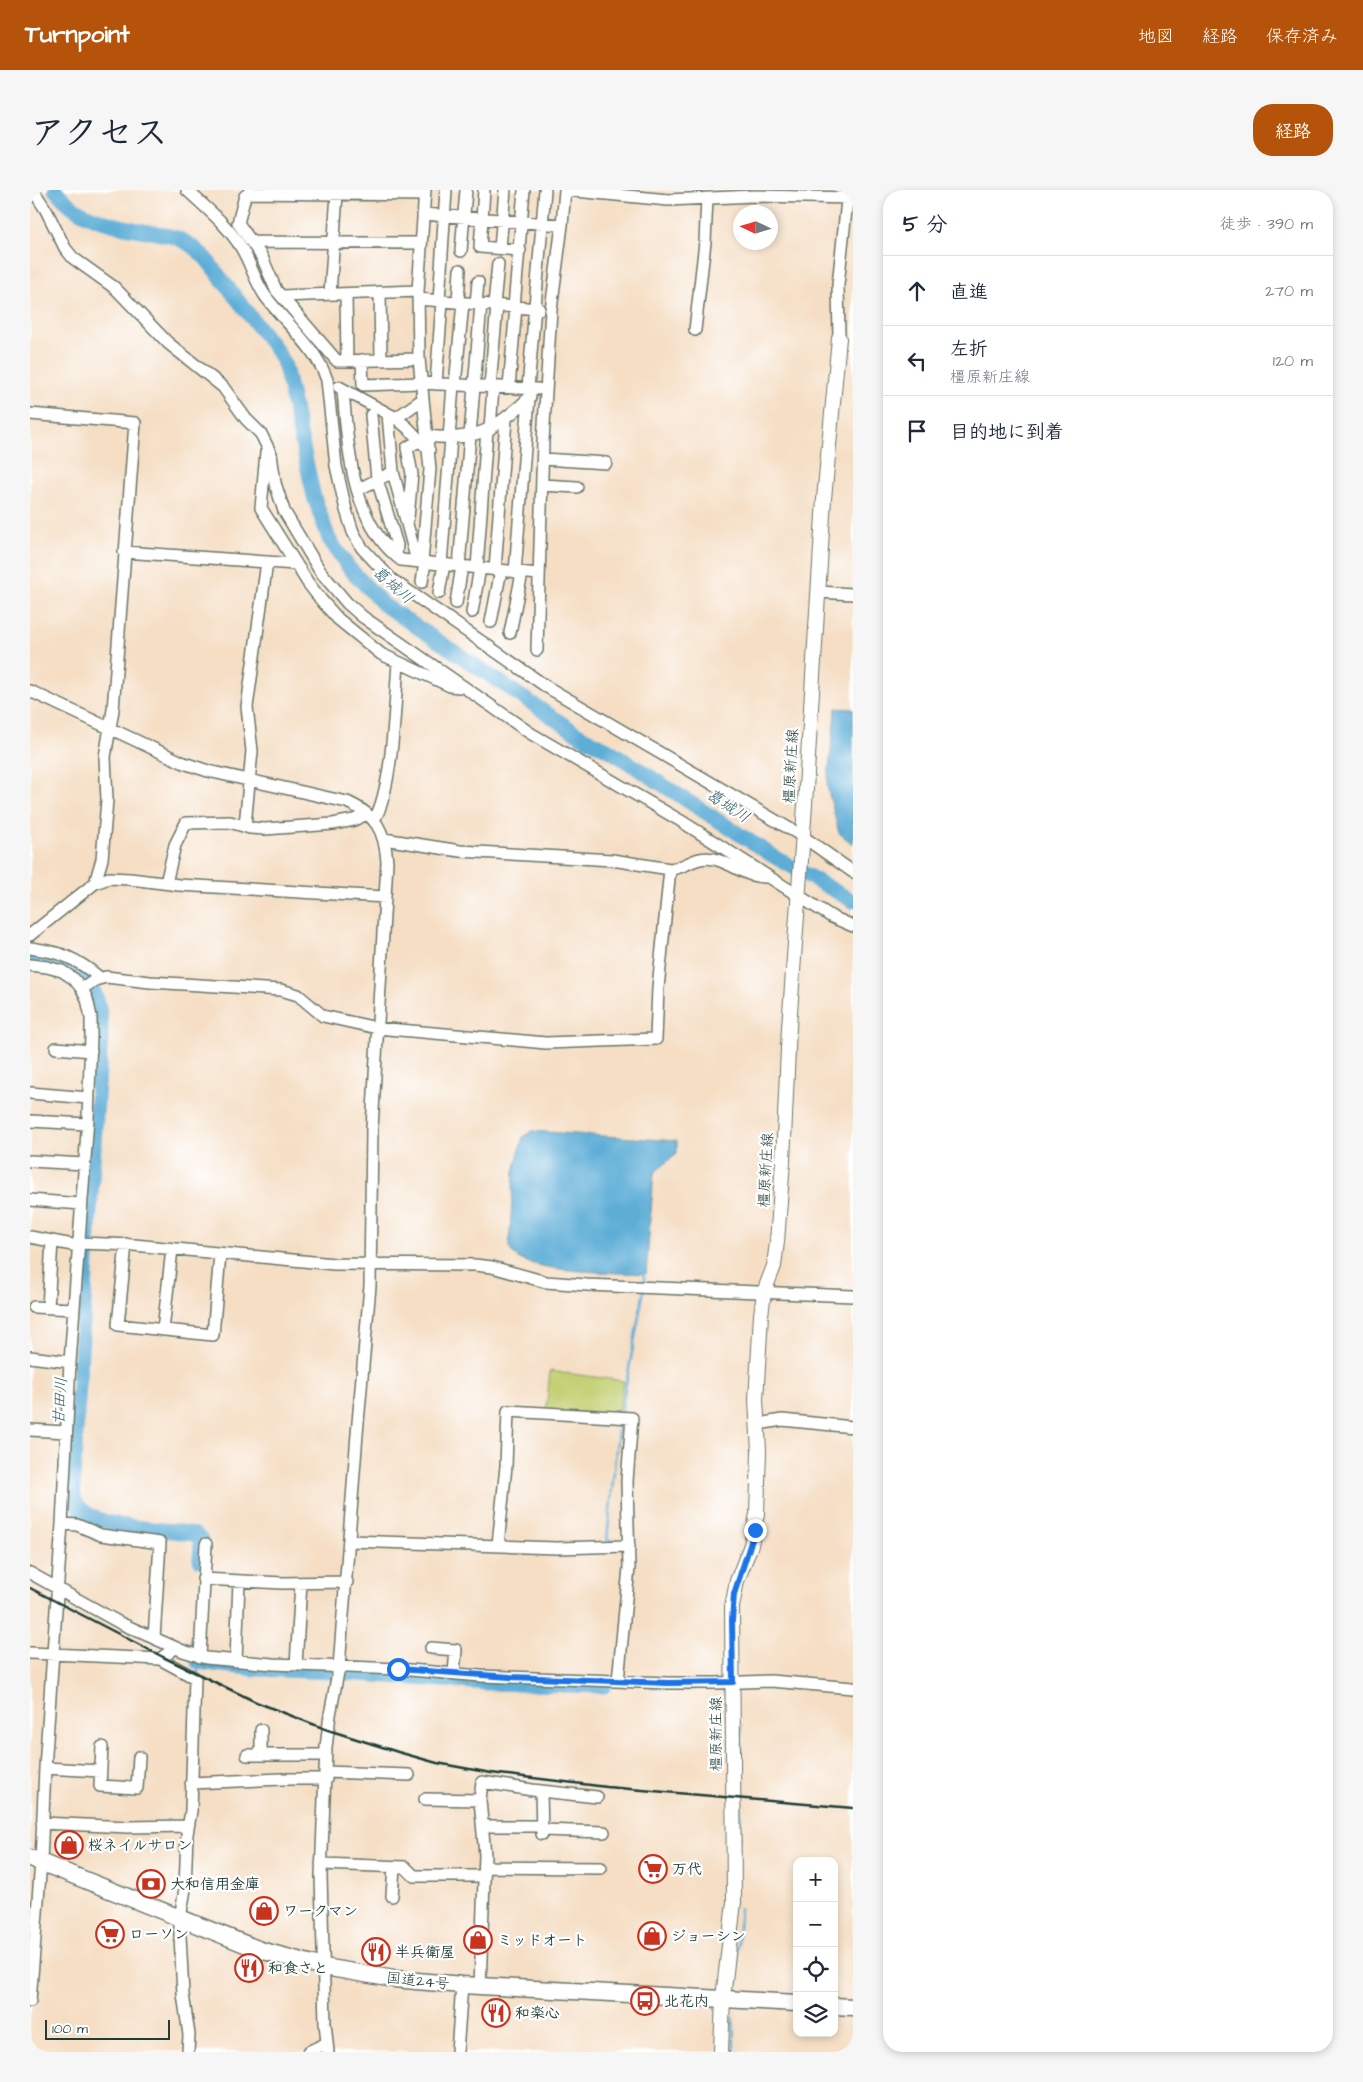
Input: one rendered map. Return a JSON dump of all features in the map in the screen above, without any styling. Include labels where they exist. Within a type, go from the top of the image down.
[{"type":"highway","name":"国道24号","points":[[36,1860],[260,1950],[324,1967],[394,1979],[462,1985],[793,2003]]},
{"type":"highway","points":[[838,2006],[853,2007]]},
{"type":"main road","name":"橿原新庄線","points":[[721,2052],[723,1998],[734,1902],[732,1607],[737,1581],[755,1530],[759,1452],[756,1390],[761,1315],[764,1292],[774,1266],[777,1242],[783,1160],[787,1046],[824,500],[839,338]]},
{"type":"street","points":[[33,190],[46,210],[65,248],[73,258],[115,288],[168,343],[223,388],[266,442],[271,454],[278,499],[284,512],[332,587],[363,617],[387,636],[464,686],[530,733],[624,787],[770,877],[798,892],[832,917],[853,926]]},
{"type":"street","points":[[187,190],[222,222],[234,237],[243,249],[264,295],[306,344],[324,369],[327,380],[336,466],[346,510],[362,548],[391,579],[547,687],[853,872]]},
{"type":"street","points":[[436,384],[446,190]]},
{"type":"street","points":[[461,250],[466,190]]},
{"type":"street","points":[[484,190],[480,247],[520,250]]},
{"type":"street","points":[[500,248],[505,190]]},
{"type":"street","points":[[509,387],[524,190]]},
{"type":"street","points":[[510,633],[519,572],[520,509],[531,392],[534,309],[544,190]]},
{"type":"street","points":[[537,650],[538,574],[551,310],[565,190],[668,200],[771,193],[849,195],[838,285],[839,338]]},
{"type":"street","points":[[419,359],[337,361],[276,290],[254,242],[238,223],[245,196],[249,193],[425,192],[418,295],[419,359],[424,438],[429,450],[430,469],[422,582]]},
{"type":"street","points":[[330,294],[337,194]]},
{"type":"street","points":[[695,330],[705,242],[707,198]]},
{"type":"street","points":[[423,214],[562,224]]},
{"type":"street","points":[[254,242],[421,243]]},
{"type":"street","points":[[472,612],[478,568],[482,494],[492,386],[498,264]]},
{"type":"street","points":[[439,593],[460,303],[460,270]]},
{"type":"street","points":[[456,603],[461,566],[478,282]]},
{"type":"street","points":[[281,296],[380,292],[418,295],[441,301],[460,303],[551,310]]},
{"type":"street","points":[[380,292],[381,360]]},
{"type":"street","points":[[346,294],[346,361]]},
{"type":"street","points":[[362,360],[363,385],[421,383],[509,387],[531,392]]},
{"type":"street","points":[[408,526],[412,474],[408,448],[424,438],[469,436],[488,430],[506,418],[531,392],[548,378]]},
{"type":"street","points":[[327,380],[392,416],[424,438]]},
{"type":"street","points":[[343,390],[349,454],[359,490],[371,525],[382,542],[396,556],[401,560],[538,574]]},
{"type":"street","points":[[392,416],[423,399]]},
{"type":"street","points":[[30,414],[135,423],[115,694],[111,730],[105,757],[108,792],[106,820],[102,859],[95,883]]},
{"type":"street","points":[[371,415],[377,479],[397,545],[396,556]]},
{"type":"street","points":[[392,416],[392,468],[408,526],[422,562]]},
{"type":"street","points":[[491,622],[498,570],[506,418]]},
{"type":"street","points":[[266,442],[261,508],[308,582],[338,619],[381,654],[450,686],[464,686]]},
{"type":"street","points":[[543,458],[606,463]]},
{"type":"street","points":[[359,490],[392,468],[410,462]]},
{"type":"street","points":[[542,485],[577,487]]},
{"type":"street","points":[[465,492],[482,494]]},
{"type":"street","points":[[500,507],[520,509]]},
{"type":"street","points":[[124,552],[296,564]]},
{"type":"street","points":[[245,826],[252,742],[247,707],[267,562]]},
{"type":"street","points":[[818,592],[853,594]]},
{"type":"street","points":[[166,883],[174,845],[186,823],[230,822],[265,829],[333,824],[371,817],[381,806],[389,759],[398,663]]},
{"type":"street","points":[[30,691],[184,763],[347,802],[371,817],[384,839],[387,862],[372,1137],[371,1264],[347,1582],[339,1667],[328,1730],[326,1755],[321,1864],[328,2048],[308,2052]]},
{"type":"street","points":[[384,839],[460,851],[612,860],[670,869],[677,869],[692,860],[714,859],[751,876],[770,877]]},
{"type":"street","points":[[30,965],[62,971],[74,979],[91,983],[281,990],[298,995],[323,1016],[378,1028],[546,1043],[656,1039],[658,988],[670,869]]},
{"type":"street","points":[[30,935],[95,883],[109,878],[385,897]]},
{"type":"street","points":[[30,948],[66,955],[86,966],[91,983],[91,1051],[87,1124],[73,1309],[62,1524],[42,1823],[36,1860],[30,2001]]},
{"type":"street","points":[[56,1048],[91,1051]]},
{"type":"street","points":[[30,1093],[88,1098]]},
{"type":"street","points":[[30,1121],[87,1124]]},
{"type":"street","points":[[30,1161],[84,1164]]},
{"type":"street","points":[[30,1200],[81,1204]]},
{"type":"street","points":[[30,1237],[79,1244],[126,1244],[334,1264],[475,1265],[492,1267],[546,1282],[644,1288],[853,1296]]},
{"type":"street","points":[[48,1308],[52,1241]]},
{"type":"street","points":[[126,1244],[118,1325],[163,1330],[213,1335],[220,1254]]},
{"type":"street","points":[[163,1330],[172,1249]]},
{"type":"street","points":[[34,1307],[73,1309]]},
{"type":"street","points":[[30,1357],[70,1362]]},
{"type":"street","points":[[498,1545],[506,1466],[508,1411],[632,1418],[624,1546],[629,1568],[618,1681]]},
{"type":"street","points":[[758,1424],[782,1420],[853,1427]]},
{"type":"street","points":[[30,1430],[66,1432]]},
{"type":"street","points":[[62,1524],[77,1525],[101,1534],[160,1543],[154,1638]]},
{"type":"street","points":[[350,1541],[557,1548],[624,1546]]},
{"type":"street","points":[[195,1656],[206,1544]]},
{"type":"street","points":[[30,1574],[95,1610],[195,1656],[296,1665],[618,1681],[771,1681],[853,1688]]},
{"type":"street","points":[[203,1579],[301,1583],[347,1582]]},
{"type":"street","points":[[236,1661],[239,1581]]},
{"type":"street","points":[[296,1665],[301,1583]]},
{"type":"street","points":[[160,1659],[175,1648]]},
{"type":"street","points":[[431,1648],[456,1650],[454,1673]]},
{"type":"street","points":[[30,1653],[160,1659],[195,1678],[195,1783],[188,1826],[185,1889],[180,1918],[181,1968],[189,2035],[188,2052]]},
{"type":"street","points":[[261,1730],[261,1755]]},
{"type":"street","points":[[102,1747],[100,1786],[137,1788],[139,1757]]},
{"type":"street","points":[[246,1755],[326,1755]]},
{"type":"street","points":[[45,1768],[100,1771]]},
{"type":"street","points":[[195,1783],[326,1776],[409,1775]]},
{"type":"street","points":[[480,1986],[484,1872],[483,1826],[480,1800],[482,1782],[597,1797]]},
{"type":"street","points":[[542,1791],[542,1831]]},
{"type":"street","points":[[425,1799],[480,1800]]},
{"type":"street","points":[[42,1823],[188,1826]]},
{"type":"street","points":[[483,1826],[542,1831],[604,1832]]},
{"type":"street","points":[[321,1864],[405,1867],[414,1876],[601,1868]]},
{"type":"street","points":[[392,1896],[394,1867]]},
{"type":"street","points":[[457,2052],[462,1985]]},
{"type":"green space","points":[[550,1371],[624,1381],[617,1415],[546,1411]]},
{"type":"water","points":[[836,708],[853,709],[853,844],[839,833],[827,786]]},
{"type":"water","points":[[532,1131],[677,1141],[677,1153],[654,1173],[646,1274],[565,1270],[522,1260],[513,1253],[509,1247],[514,1171],[523,1137]]},
{"type":"waterway","name":"葛城川","points":[[55,190],[76,209],[91,217],[117,225],[174,237],[199,251],[207,260],[277,351],[285,366],[314,497],[329,539],[349,568],[384,605],[581,736],[609,750],[773,856],[853,901]]},
{"type":"waterway","name":"甘田川","points":[[30,957],[64,964],[76,970],[93,989],[98,1002],[100,1018],[101,1037],[73,1480],[74,1498],[83,1511],[112,1523],[196,1535],[201,1540],[200,1560]]},
{"type":"waterway","points":[[643,1271],[645,1285]]},
{"type":"waterway","points":[[620,1415],[644,1290]]},
{"type":"waterway","points":[[616,1541],[607,1540],[619,1420]]},
{"type":"waterway","name":"甘田川","points":[[196,1645],[198,1662],[256,1669],[330,1672]]},
{"type":"waterway","points":[[198,1662],[198,1675]]},
{"type":"waterway","name":"甘田川","points":[[345,1673],[486,1683],[604,1686]]},
{"type":"waterway","points":[[651,1688],[695,1689]]},
{"type":"waterway","points":[[718,1688],[721,1688],[726,1695]]},
{"type":"waterway","points":[[740,1839],[741,1726]]},
{"type":"waterway","points":[[736,1983],[740,1909]]},
{"type":"waterway","points":[[733,2018],[734,2052]]},
{"type":"railway","points":[[30,1588],[163,1657],[256,1702],[328,1730],[437,1763],[491,1773],[607,1787],[853,1808]]},
{"type":"place","name":"桜ネイルサロン","points":[[69,1845]]},
{"type":"place","name":"万代","points":[[653,1869]]},
{"type":"place","name":"大和信用金庫","points":[[151,1884]]},
{"type":"place","name":"ワークマン","points":[[264,1911]]},
{"type":"place","name":"ローソン","points":[[110,1934]]},
{"type":"place","name":"ジョーシン","points":[[652,1936]]},
{"type":"place","name":"ミッドオート","points":[[478,1940]]},
{"type":"place","name":"半兵衛屋","points":[[376,1952]]},
{"type":"place","name":"和食さと","points":[[249,1968]]},
{"type":"place","name":"北花内","points":[[645,2001]]},
{"type":"place","name":"和楽心","points":[[496,2013]]},
{"type":"route","points":[[398,1669],[481,1676],[668,1683],[733,1682],[732,1607],[737,1581],[755,1530]]}]
